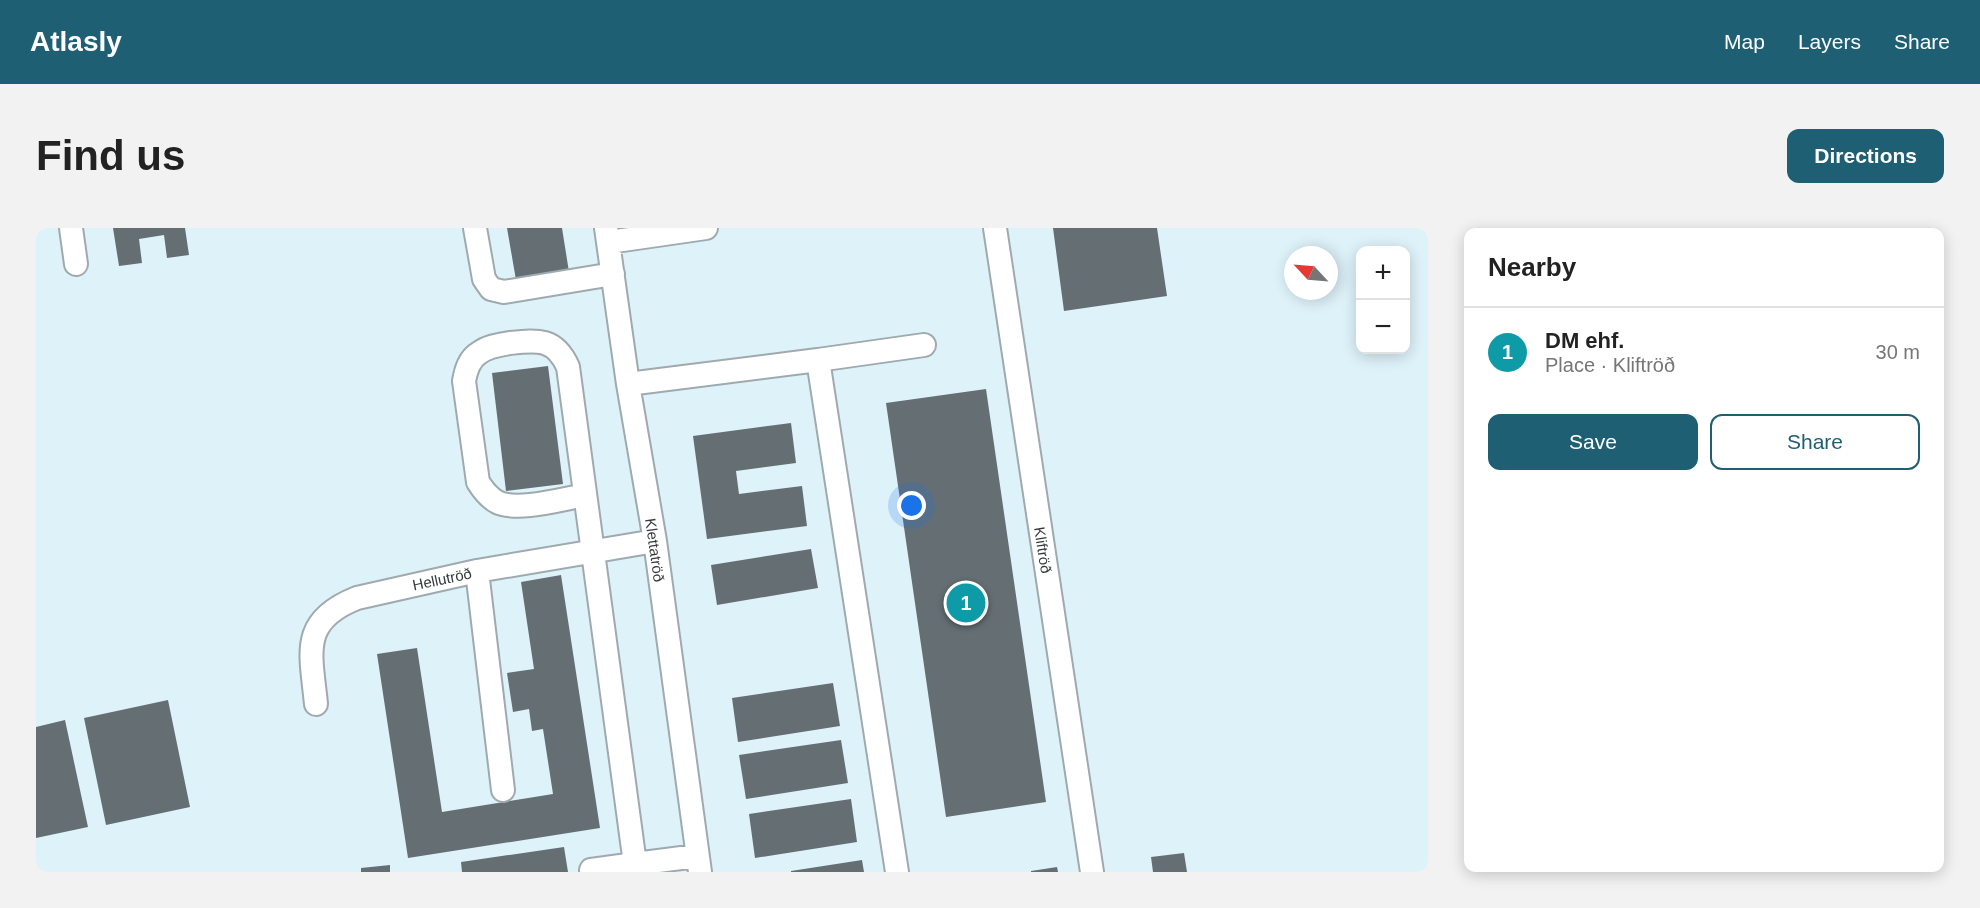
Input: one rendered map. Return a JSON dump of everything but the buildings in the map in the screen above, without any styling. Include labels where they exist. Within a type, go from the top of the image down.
[{"type":"street","points":[[71,228],[76,264]]},
{"type":"street","points":[[475,228],[484,279],[491,289],[504,292],[613,274]]},
{"type":"street","points":[[608,235],[706,228]]},
{"type":"street","name":"Kliftröð","points":[[995,228],[1092,872]]},
{"type":"street","name":"Klettatröð","points":[[608,235],[628,384],[655,541],[699,864]]},
{"type":"street","points":[[585,495],[512,507],[487,495],[478,482],[464,381],[467,367],[477,354],[493,346],[535,340],[549,344],[562,354],[568,367],[635,864]]},
{"type":"street","points":[[628,384],[924,345]]},
{"type":"street","points":[[818,360],[897,872]]},
{"type":"street","name":"Hellutröð","points":[[316,704],[310,646],[315,631],[325,616],[340,605],[357,598],[477,571],[655,541]]},
{"type":"street","points":[[477,571],[503,790]]},
{"type":"street","points":[[591,870],[635,864],[699,864]]},
{"type":"shaded area","points":[[36,228],[1428,228],[1428,872],[36,872]]},
{"type":"place","name":"DM ehf.","points":[[966,603]]}]
